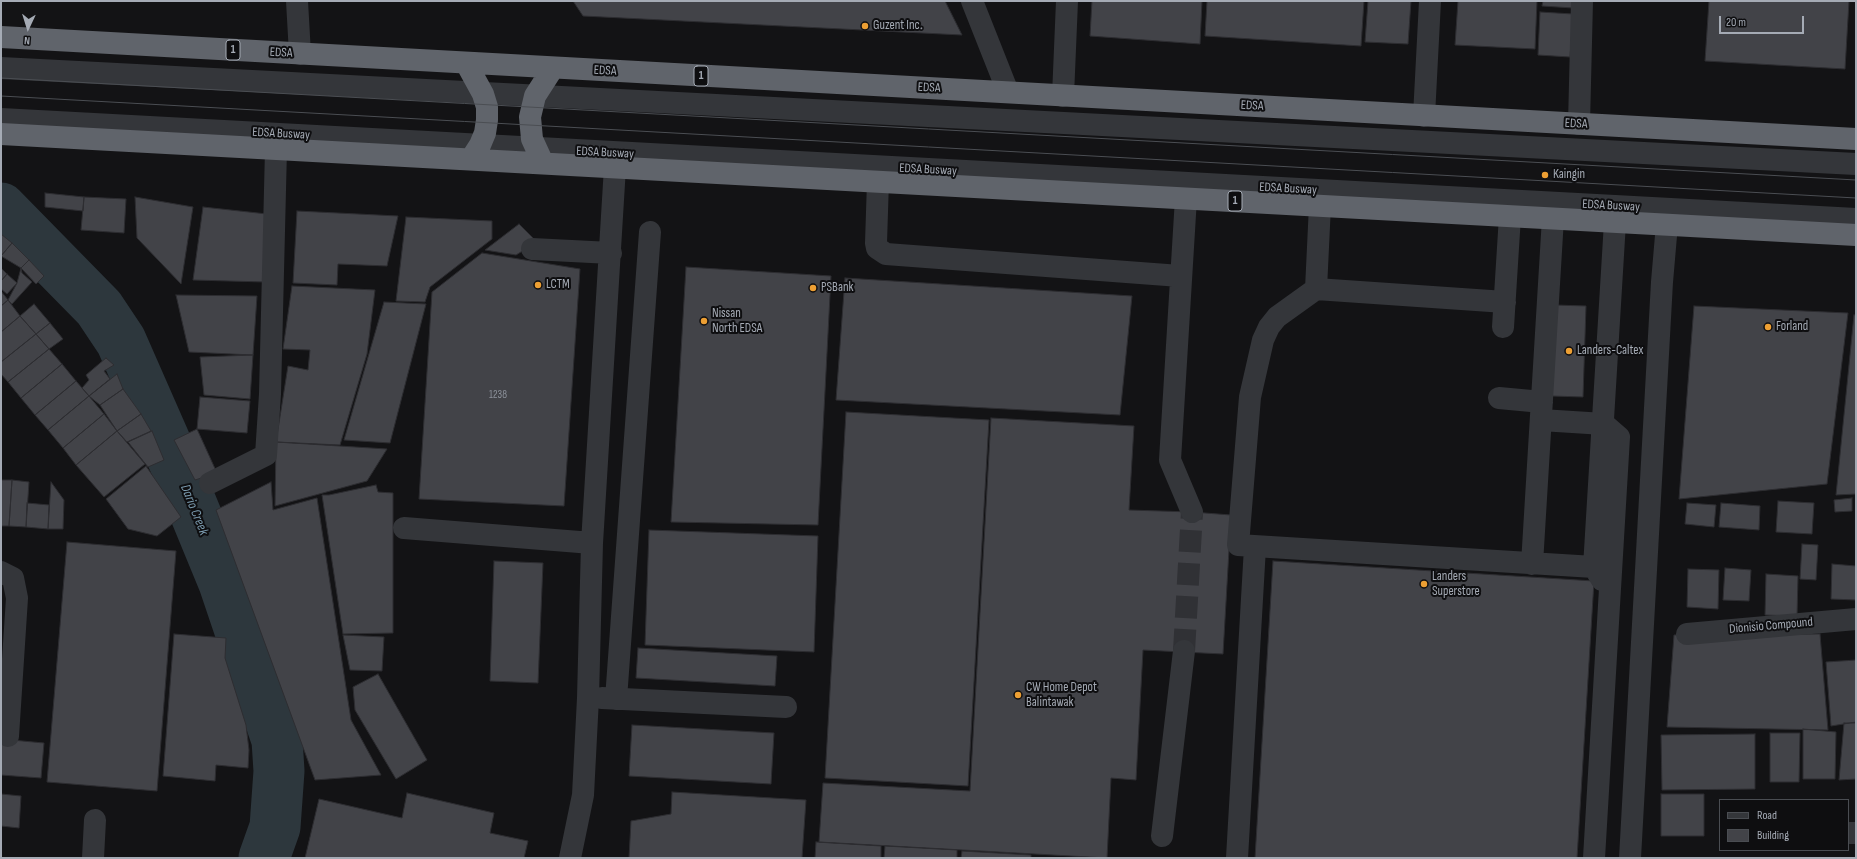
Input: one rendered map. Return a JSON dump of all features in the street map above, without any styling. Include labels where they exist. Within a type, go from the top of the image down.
[{"type":"highway","name":"EDSA","points":[[1,37],[1856,139]]},
{"type":"highway","points":[[466,63],[483,94],[487,107],[487,120],[475,152]]},
{"type":"highway","points":[[539,156],[530,128],[530,117],[535,96],[552,68]]},
{"type":"highway","name":"1","points":[[3,129],[276,149],[475,152],[539,156],[615,167],[1856,235]]},
{"type":"lane","points":[[297,1],[300,54]]},
{"type":"lane","points":[[972,1],[1008,92]]},
{"type":"lane","points":[[1063,96],[1066,1]]},
{"type":"lane","points":[[1424,116],[1430,1]]},
{"type":"lane","points":[[1579,124],[1582,1]]},
{"type":"lane","points":[[1,68],[1856,164]]},
{"type":"lane","name":"EDSA Busway","points":[[3,129],[70,123],[475,152]]},
{"type":"lane","points":[[210,483],[266,455],[270,394],[276,149]]},
{"type":"lane","name":"EDSA Busway","points":[[539,156],[1856,219]]},
{"type":"lane","points":[[570,858],[583,795],[588,698],[592,543],[611,253],[615,167]]},
{"type":"lane","points":[[878,181],[876,248],[886,254],[1180,276]]},
{"type":"lane","points":[[1186,198],[1180,276],[1170,460],[1192,512]]},
{"type":"lane","points":[[1316,289],[1320,205]]},
{"type":"lane","points":[[1503,327],[1510,216]]},
{"type":"lane","points":[[1532,564],[1553,218]]},
{"type":"lane","points":[[1609,591],[1594,567],[1604,424],[1615,222]]},
{"type":"lane","points":[[1630,858],[1662,282],[1667,224]]},
{"type":"lane","points":[[616,699],[650,232]]},
{"type":"lane","points":[[532,249],[611,253]]},
{"type":"lane","points":[[1505,302],[1316,289],[1277,317],[1269,327],[1256,361],[1250,397],[1238,545],[1594,567]]},
{"type":"lane","points":[[1498,398],[1542,411],[1604,424],[1619,437],[1594,858]]},
{"type":"lane","points":[[404,528],[592,543]]},
{"type":"lane","points":[[1237,858],[1255,546]]},
{"type":"lane","points":[[1,572],[13,578],[17,598],[8,736]]},
{"type":"lane","name":"Dionisio Compound","points":[[1687,634],[1856,619]]},
{"type":"lane","points":[[1162,836],[1184,651]]},
{"type":"lane","points":[[588,698],[786,707]]},
{"type":"lane","points":[[93,858],[95,820]]},
{"type":"building","name":"Guzent Inc.","points":[[573,1],[945,1],[962,35],[583,16]]},
{"type":"building","points":[[1092,1],[1202,1],[1200,44],[1090,36]]},
{"type":"building","points":[[1207,1],[1364,1],[1361,46],[1205,36]]},
{"type":"building","points":[[1368,1],[1411,1],[1408,44],[1365,42]]},
{"type":"building","points":[[1458,1],[1537,1],[1535,49],[1455,45]]},
{"type":"building","points":[[1543,1],[1573,1],[1573,8],[1542,6]]},
{"type":"building","points":[[1709,1],[1849,1],[1845,69],[1705,61]]},
{"type":"building","points":[[1540,12],[1573,14],[1570,57],[1538,55]]},
{"type":"building","points":[[45,193],[84,197],[83,211],[45,207]]},
{"type":"building","points":[[84,197],[126,199],[124,233],[81,230]]},
{"type":"building","points":[[135,197],[193,207],[181,284],[137,238]]},
{"type":"building","points":[[203,207],[267,214],[265,282],[193,280]]},
{"type":"building","points":[[297,211],[398,216],[387,266],[338,264],[337,285],[293,283]]},
{"type":"building","points":[[406,217],[492,221],[492,239],[430,287],[425,302],[396,301]]},
{"type":"building","points":[[519,224],[537,242],[516,255],[485,250]]},
{"type":"building","points":[[1,234],[12,243],[1,256]]},
{"type":"building","points":[[12,243],[29,260],[21,268],[1,256]]},
{"type":"building","points":[[482,253],[580,269],[564,506],[419,499],[432,292]]},
{"type":"building","points":[[29,260],[44,276],[36,284],[21,268]]},
{"type":"building","points":[[686,267],[831,276],[818,525],[671,522]]},
{"type":"building","points":[[1,268],[7,274],[1,281]]},
{"type":"building","points":[[21,268],[22,273],[32,282],[12,304],[8,300],[17,283]]},
{"type":"building","points":[[7,274],[17,283],[7,294],[1,289],[1,281]]},
{"type":"building","points":[[845,278],[1132,296],[1120,415],[836,400]]},
{"type":"building","points":[[292,286],[375,290],[367,354],[340,445],[276,442],[288,366],[308,370],[310,350],[283,349]]},
{"type":"building","points":[[1,291],[8,300],[1,306]]},
{"type":"building","points":[[176,295],[257,296],[253,355],[189,352]]},
{"type":"building","points":[[8,300],[20,316],[1,332],[1,306]]},
{"type":"building","points":[[384,302],[426,304],[390,443],[344,440]]},
{"type":"building","points":[[34,304],[50,323],[36,334],[20,316]]},
{"type":"building","name":"Landers-Caltex","points":[[1555,305],[1586,306],[1583,397],[1552,396]]},
{"type":"building","points":[[1694,306],[1848,313],[1827,484],[1679,499]]},
{"type":"building","points":[[1854,315],[1856,315],[1856,494],[1836,495]]},
{"type":"building","points":[[20,316],[36,334],[1,362],[1,332]]},
{"type":"building","points":[[50,323],[63,339],[49,349],[36,334]]},
{"type":"building","points":[[36,334],[49,349],[8,382],[1,374],[1,362]]},
{"type":"building","points":[[49,349],[62,364],[21,398],[8,382]]},
{"type":"building","points":[[253,355],[250,399],[204,395],[200,357]]},
{"type":"building","points":[[106,358],[114,365],[104,371],[110,379],[89,396],[82,388],[89,380],[86,375]]},
{"type":"building","points":[[62,364],[76,381],[35,415],[21,398]]},
{"type":"building","points":[[117,374],[123,389],[100,405],[89,396]]},
{"type":"building","points":[[76,381],[89,396],[48,430],[35,415]]},
{"type":"building","points":[[123,389],[141,414],[117,431],[100,405]]},
{"type":"building","points":[[89,396],[104,414],[63,448],[48,430]]},
{"type":"building","points":[[200,397],[250,401],[247,433],[197,429]]},
{"type":"building","points":[[846,412],[989,420],[968,786],[825,778]]},
{"type":"building","points":[[104,414],[117,431],[76,465],[63,448]]},
{"type":"building","points":[[141,414],[151,431],[127,442],[117,431]]},
{"type":"building","points":[[991,418],[1134,426],[1129,510],[1231,515],[1223,654],[1143,650],[1136,780],[1111,778],[1107,858],[819,842],[823,783],[970,791]]},
{"type":"building","points":[[197,429],[217,473],[195,480],[174,440]]},
{"type":"building","points":[[117,431],[145,464],[104,497],[76,465]]},
{"type":"building","points":[[152,431],[164,460],[148,467],[128,442]]},
{"type":"building","points":[[276,442],[387,449],[367,481],[275,506]]},
{"type":"building","points":[[146,466],[181,517],[157,536],[128,529],[106,499]]},
{"type":"building","points":[[1,480],[12,480],[9,526],[1,526]]},
{"type":"building","points":[[12,480],[29,482],[26,527],[9,526]]},
{"type":"building","points":[[51,482],[64,500],[63,529],[48,529]]},
{"type":"building","points":[[271,482],[273,510],[317,498],[351,720],[381,775],[315,780],[216,510]]},
{"type":"building","points":[[376,485],[378,492],[393,493],[393,633],[343,634],[322,495],[329,495]]},
{"type":"building","points":[[1852,498],[1852,511],[1835,512],[1834,500]]},
{"type":"building","points":[[1778,501],[1814,503],[1812,534],[1776,532]]},
{"type":"building","points":[[27,503],[49,505],[48,529],[26,527]]},
{"type":"building","points":[[1687,503],[1716,505],[1714,527],[1685,524]]},
{"type":"building","points":[[1721,503],[1760,506],[1759,530],[1719,527]]},
{"type":"building","points":[[649,530],[818,536],[814,652],[645,645]]},
{"type":"building","points":[[67,542],[176,551],[157,791],[47,782]]},
{"type":"building","points":[[1802,544],[1818,545],[1816,580],[1800,579]]},
{"type":"building","points":[[494,561],[543,563],[538,683],[490,681]]},
{"type":"building","points":[[1273,561],[1594,581],[1577,858],[1255,858]]},
{"type":"building","points":[[1832,564],[1856,566],[1856,600],[1831,599]]},
{"type":"building","points":[[1725,568],[1751,570],[1749,601],[1723,600]]},
{"type":"building","points":[[1688,569],[1719,570],[1718,609],[1687,607]]},
{"type":"building","points":[[1766,574],[1798,576],[1797,616],[1765,615]]},
{"type":"building","points":[[174,634],[226,638],[225,658],[246,725],[249,750],[248,768],[216,765],[215,781],[163,776]]},
{"type":"building","points":[[1820,634],[1828,730],[1667,727],[1674,635]]},
{"type":"building","points":[[343,635],[384,637],[382,671],[350,670]]},
{"type":"building","points":[[638,648],[777,656],[775,686],[636,678]]},
{"type":"building","points":[[1856,660],[1856,722],[1831,726],[1826,662]]},
{"type":"building","points":[[378,674],[427,760],[396,779],[355,710],[353,687]]},
{"type":"building","points":[[1844,723],[1856,723],[1856,779],[1839,780]]},
{"type":"building","points":[[632,725],[774,733],[771,784],[629,776]]},
{"type":"building","points":[[1803,729],[1836,732],[1835,779],[1803,779]]},
{"type":"building","points":[[1770,733],[1800,733],[1799,782],[1770,782]]},
{"type":"building","points":[[1755,734],[1755,789],[1662,790],[1661,735]]},
{"type":"building","points":[[1,739],[44,743],[41,778],[1,775]]},
{"type":"building","points":[[672,792],[806,800],[802,858],[629,858],[631,821],[671,814]]},
{"type":"building","points":[[407,793],[494,813],[490,833],[528,841],[524,858],[305,858],[319,799],[402,818]]},
{"type":"building","points":[[1,794],[21,796],[19,828],[1,826]]},
{"type":"building","points":[[1661,794],[1704,794],[1704,836],[1661,836]]},
{"type":"building","points":[[816,842],[881,846],[881,858],[815,858]]},
{"type":"building","points":[[885,846],[957,850],[957,858],[884,858]]},
{"type":"building","points":[[962,851],[1031,855],[1031,858],[961,858]]},
{"type":"waterway","name":"Dario Creek","points":[[1,208],[99,308],[121,341],[175,464],[224,583],[277,740],[279,771],[275,827],[264,858]]},
{"type":"tunnel","points":[[1184,651],[1192,512]]},
{"type":"tram line","points":[[1,78],[1856,180]]},
{"type":"tram line","points":[[1,96],[1856,198]]},
{"type":"place","name":"Guzent Inc.","points":[[865,26]]},
{"type":"place","name":"Kaingin","points":[[1545,175]]},
{"type":"place","name":"LCTM","points":[[538,285]]},
{"type":"place","name":"PSBank","points":[[813,288]]},
{"type":"place","name":"Nissan North EDSA","points":[[704,321]]},
{"type":"place","name":"Forland","points":[[1768,327]]},
{"type":"place","name":"Landers-Caltex","points":[[1569,351]]},
{"type":"place","name":"Landers Superstore","points":[[1424,584]]},
{"type":"place","name":"CW Home Depot Balintawak","points":[[1018,695]]}]
